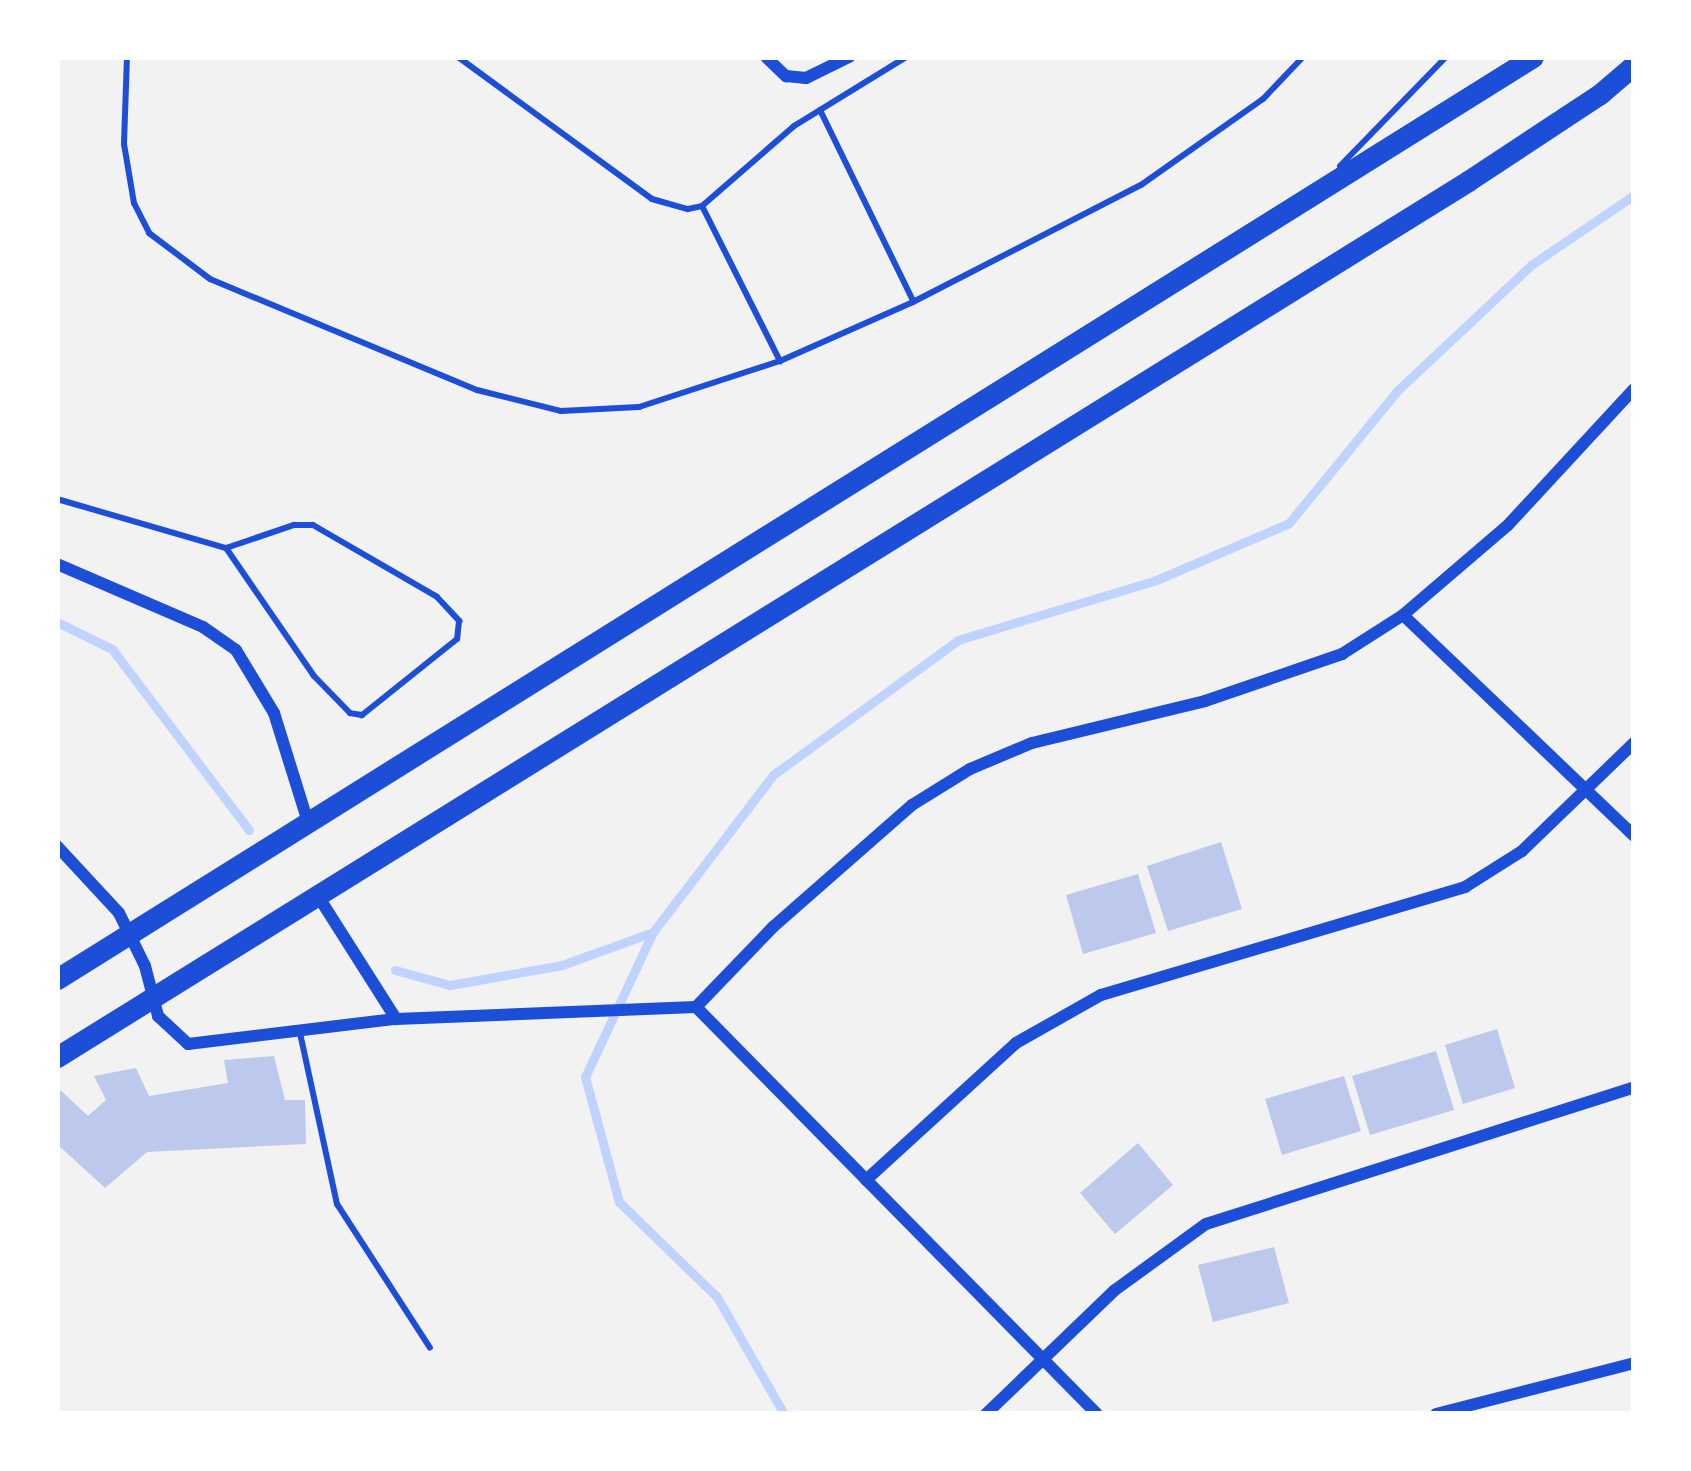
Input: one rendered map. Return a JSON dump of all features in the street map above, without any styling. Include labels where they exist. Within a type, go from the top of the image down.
[{"type":"main road","points":[[57,979],[1533,57]]},
{"type":"main road","points":[[57,1057],[1468,181],[1600,94],[1634,65]]},
{"type":"street","points":[[766,57],[786,76],[806,78],[849,57]]},
{"type":"street","points":[[57,846],[103,892],[131,933],[151,999],[167,1028],[188,1044],[396,1019],[569,1017],[696,1007],[773,927],[912,805],[970,769],[1032,743],[1205,700],[1342,654],[1403,615],[1508,525],[1634,389]]},
{"type":"street","points":[[57,564],[202,627],[236,650],[274,713],[308,819]]},
{"type":"street","points":[[1403,615],[1634,836]]},
{"type":"street","points":[[866,1180],[1016,1043],[1101,995],[1465,887],[1522,851],[1634,742]]},
{"type":"street","points":[[318,896],[396,1019]]},
{"type":"street","points":[[696,1007],[1097,1414]]},
{"type":"street","points":[[986,1414],[1039,1358],[1115,1290],[1206,1224],[1634,1087]]},
{"type":"street","points":[[1436,1414],[1634,1364]]},
{"type":"lane","points":[[127,57],[124,144],[134,203],[148,233],[210,279],[477,390],[561,411],[639,407],[780,361],[913,302],[1141,184],[1263,99],[1303,57]]},
{"type":"lane","points":[[458,57],[652,199],[678,209],[702,206],[764,148],[906,57]]},
{"type":"lane","points":[[1307,198],[1446,57]]},
{"type":"lane","points":[[820,110],[913,302]]},
{"type":"lane","points":[[702,206],[780,361]]},
{"type":"lane","points":[[57,499],[226,548],[294,524],[313,525],[437,597],[459,621],[457,639],[362,715],[350,713],[314,676],[226,548]]},
{"type":"lane","points":[[299,1030],[337,1204],[430,1348]]},
{"type":"building","points":[[1221,842],[1242,909],[1168,931],[1147,866]]},
{"type":"building","points":[[1138,874],[1156,933],[1083,954],[1066,895]]},
{"type":"building","points":[[1497,1029],[1515,1088],[1463,1104],[1445,1045]]},
{"type":"building","points":[[1436,1051],[1454,1110],[1370,1135],[1352,1076]]},
{"type":"building","points":[[274,1056],[285,1100],[305,1100],[306,1144],[147,1152],[105,1188],[57,1144],[57,1087],[88,1116],[106,1100],[94,1076],[136,1068],[149,1096],[228,1083],[224,1060]]},
{"type":"building","points":[[1344,1076],[1361,1131],[1282,1155],[1265,1099]]},
{"type":"building","points":[[1138,1143],[1173,1185],[1115,1234],[1080,1193]]},
{"type":"building","points":[[1274,1247],[1289,1303],[1213,1322],[1198,1265]]},
{"type":"waterway","points":[[784,1414],[717,1297],[619,1202],[585,1077],[653,932],[773,775],[958,640],[1154,581],[1289,523],[1398,390],[1531,265],[1634,195]]},
{"type":"waterway","points":[[57,622],[112,649],[249,830]]},
{"type":"waterway","points":[[395,970],[450,985],[562,965],[653,932]]}]
